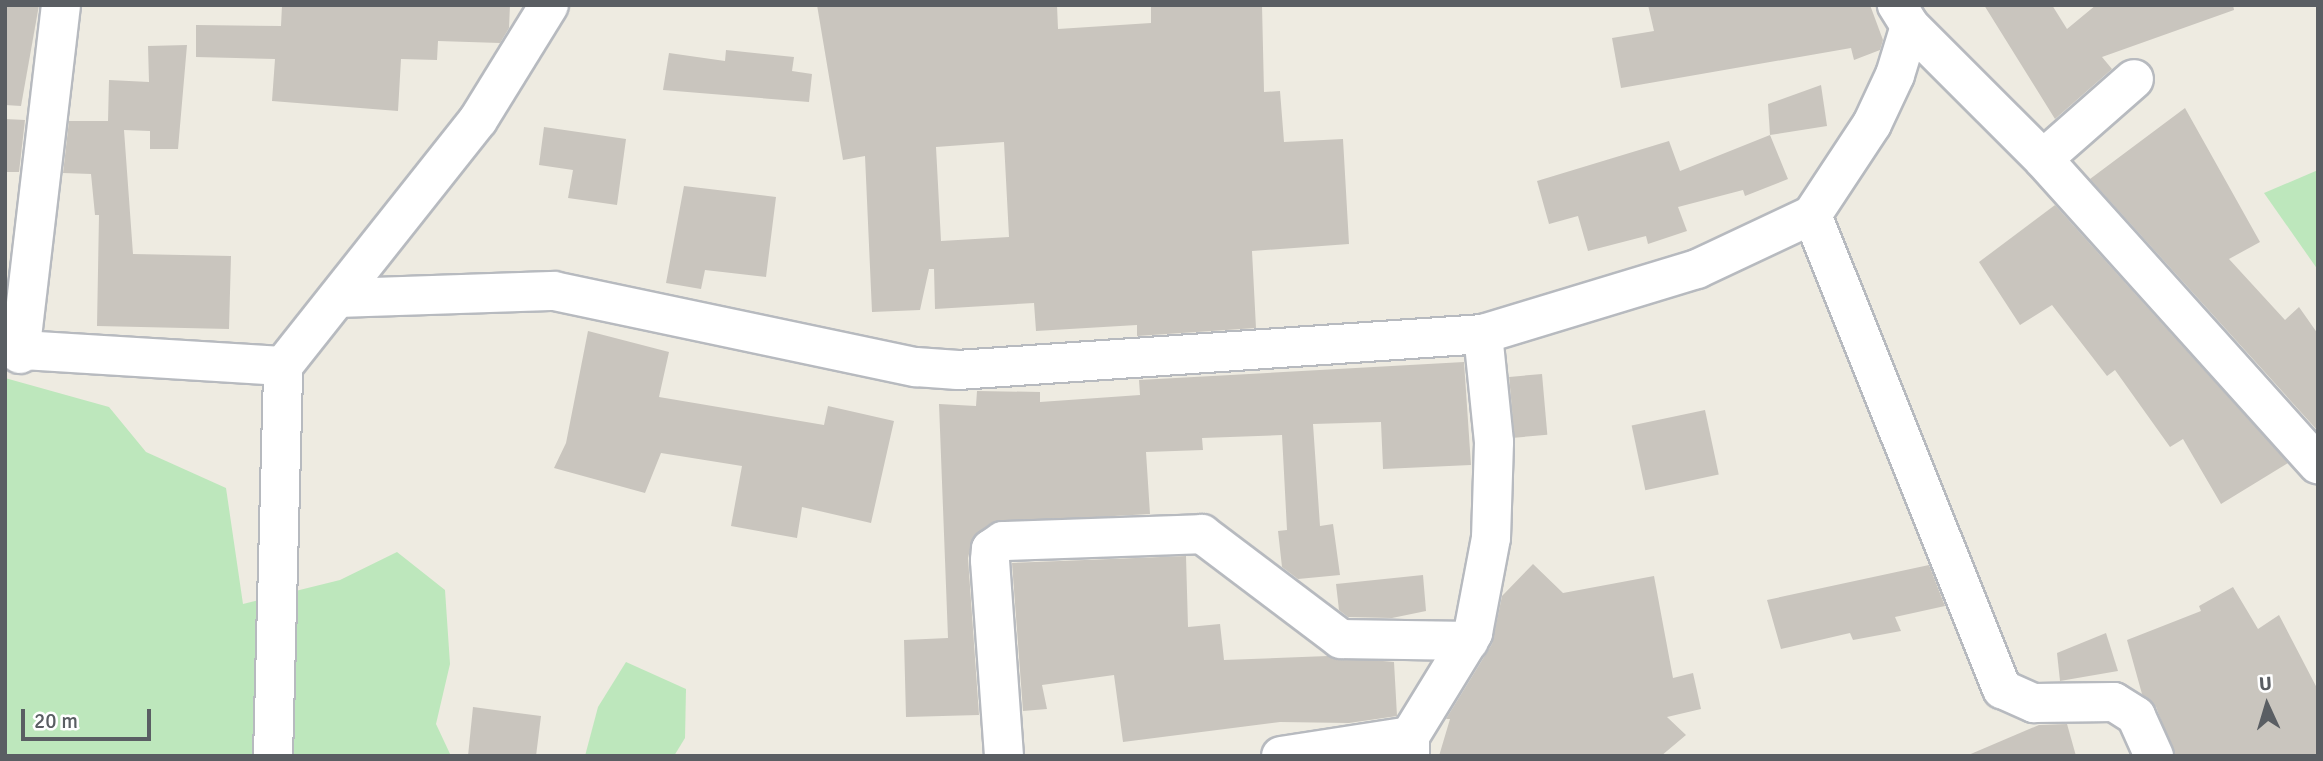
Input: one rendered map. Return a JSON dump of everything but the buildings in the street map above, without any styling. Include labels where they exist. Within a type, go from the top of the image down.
[{"type":"street","points":[[61,5],[12,351],[284,366]]},
{"type":"street","points":[[273,756],[284,366],[341,298],[490,103],[549,5]]},
{"type":"street","points":[[341,298],[554,292],[916,367],[958,370],[1483,334],[1697,269],[1812,215],[1872,124],[1903,16],[2043,159],[2318,464]]},
{"type":"street","points":[[2043,159],[2134,79]]},
{"type":"street","points":[[1812,215],[2002,689],[2034,703],[2114,702],[2136,716],[2154,756]]},
{"type":"street","points":[[1281,756],[1410,746],[1469,642],[1495,503],[1483,334]]},
{"type":"street","points":[[1004,756],[990,560],[992,549],[1003,541],[1202,534],[1341,639],[1469,642]]},
{"type":"green space","points":[[2318,170],[2318,270],[2264,193]]},
{"type":"green space","points":[[5,378],[109,407],[146,452],[226,488],[243,604],[340,580],[397,552],[445,590],[450,664],[436,724],[451,756],[5,756]]},
{"type":"green space","points":[[626,662],[686,689],[685,738],[674,756],[585,756],[598,707]]}]
